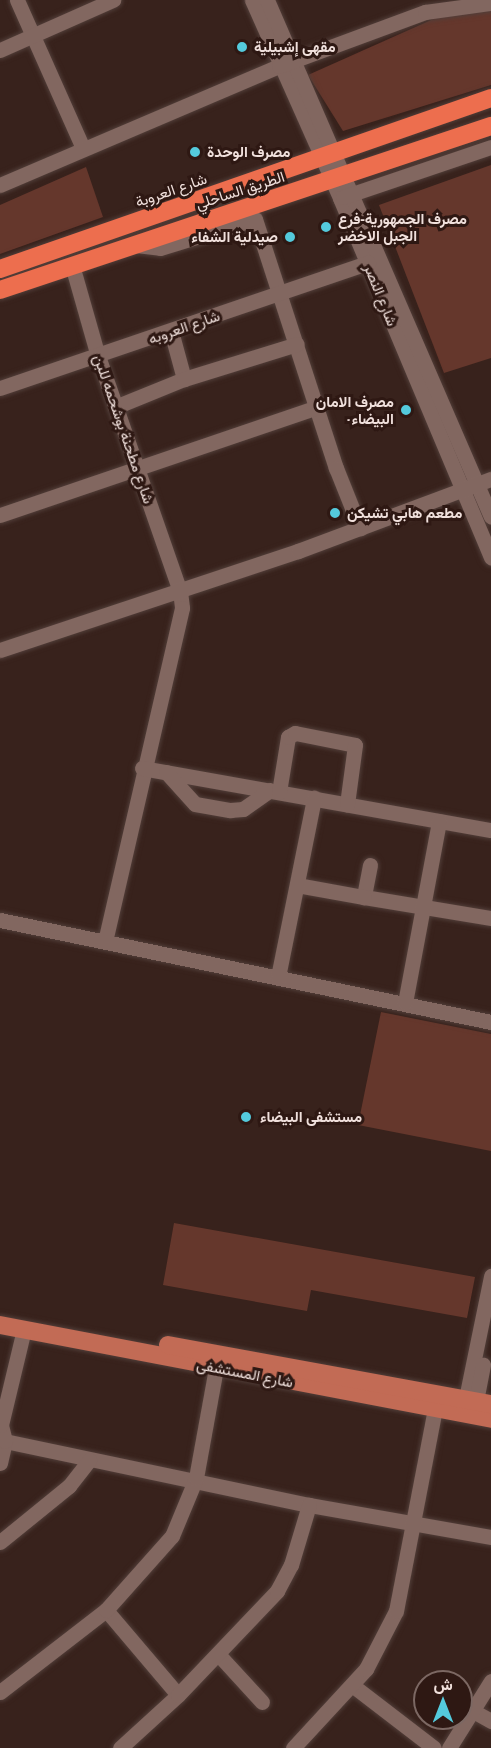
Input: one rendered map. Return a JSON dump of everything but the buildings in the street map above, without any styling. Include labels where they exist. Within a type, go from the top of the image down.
[{"type":"highway","name":"شارع العروبة","points":[[0,269],[491,98]]},
{"type":"highway","name":"الطريق الساحلي","points":[[0,290],[491,126]]},
{"type":"main road","name":"شارع المستشفى","points":[[0,1315],[218,1360],[478,1409]]},
{"type":"main road","name":"شارع المستشفى","points":[[0,1325],[218,1360]]},
{"type":"street","points":[[17,0],[83,148]]},
{"type":"street","points":[[0,50],[113,0]]},
{"type":"street","name":"شارع النصر","points":[[252,0],[329,154],[346,196],[368,263],[460,489],[491,558]]},
{"type":"street","name":"شارع النصر","points":[[267,0],[285,64]]},
{"type":"street","points":[[0,185],[285,64],[425,12],[491,3]]},
{"type":"street","points":[[346,196],[491,147]]},
{"type":"street","name":"شارع النصر","points":[[346,196],[484,481],[491,517]]},
{"type":"street","points":[[134,244],[160,248],[255,219],[360,528]]},
{"type":"street","name":"شارع العروبه","points":[[0,388],[368,263]]},
{"type":"street","name":"شارع مطحنة بوشحمه للبن","points":[[72,265],[98,356],[180,591]]},
{"type":"street","points":[[171,331],[184,379]]},
{"type":"street","points":[[115,406],[184,379],[297,344]]},
{"type":"street","points":[[0,515],[317,406]]},
{"type":"street","points":[[0,650],[180,591],[360,528],[484,481]]},
{"type":"street","points":[[105,941],[142,768],[182,608],[180,591]]},
{"type":"street","points":[[165,772],[195,804],[230,810],[243,808],[274,791],[288,737],[295,733],[354,744],[347,804]]},
{"type":"street","points":[[142,768],[491,830]]},
{"type":"street","points":[[278,977],[314,798]]},
{"type":"street","points":[[405,1003],[439,821]]},
{"type":"street","points":[[364,897],[370,865]]},
{"type":"street","points":[[297,885],[491,918]]},
{"type":"street","points":[[0,920],[491,1022]]},
{"type":"street","points":[[478,1409],[491,1276]]},
{"type":"street","points":[[478,1409],[491,1326]]},
{"type":"street","points":[[0,1463],[2,1426],[24,1329]]},
{"type":"street","points":[[0,1692],[106,1610],[172,1536],[196,1478],[218,1360]]},
{"type":"street","points":[[293,1748],[352,1685],[378,1651],[396,1611],[416,1522],[436,1401]]},
{"type":"street","points":[[2,1426],[89,1460],[196,1478],[309,1505],[491,1537]]},
{"type":"street","points":[[0,1542],[69,1486],[89,1460]]},
{"type":"street","points":[[120,1748],[178,1695],[277,1591],[291,1565],[309,1505]]},
{"type":"street","points":[[106,1610],[178,1695]]},
{"type":"street","points":[[218,1654],[262,1702]]},
{"type":"street","points":[[491,1681],[473,1711],[491,1721]]},
{"type":"street","points":[[352,1685],[434,1748]]},
{"type":"street","points":[[448,1748],[460,1730]]},
{"type":"shaded area","points":[[491,7],[491,85],[343,131],[308,75],[449,12]]},
{"type":"shaded area","points":[[491,165],[491,358],[444,373],[379,205]]},
{"type":"shaded area","points":[[86,167],[103,217],[0,254],[0,205]]},
{"type":"shaded area","points":[[381,1012],[491,1034],[491,1151],[358,1125]]},
{"type":"shaded area","points":[[174,1223],[475,1277],[467,1318],[311,1290],[307,1311],[163,1285]]},
{"type":"place","name":"مقهى إشبيلية","points":[[242,47]]},
{"type":"place","name":"مصرف الوحدة","points":[[195,152]]},
{"type":"place","name":"مصرف الجمهورية-فرع الجبل الاخضر","points":[[326,227]]},
{"type":"place","name":"صيدلية الشفاء","points":[[290,237]]},
{"type":"place","name":"مصرف الامان -البيضاء","points":[[406,410]]},
{"type":"place","name":"مطعم هابي تشيكن","points":[[335,513]]},
{"type":"place","name":"مستشفى البيضاء","points":[[246,1117]]}]
